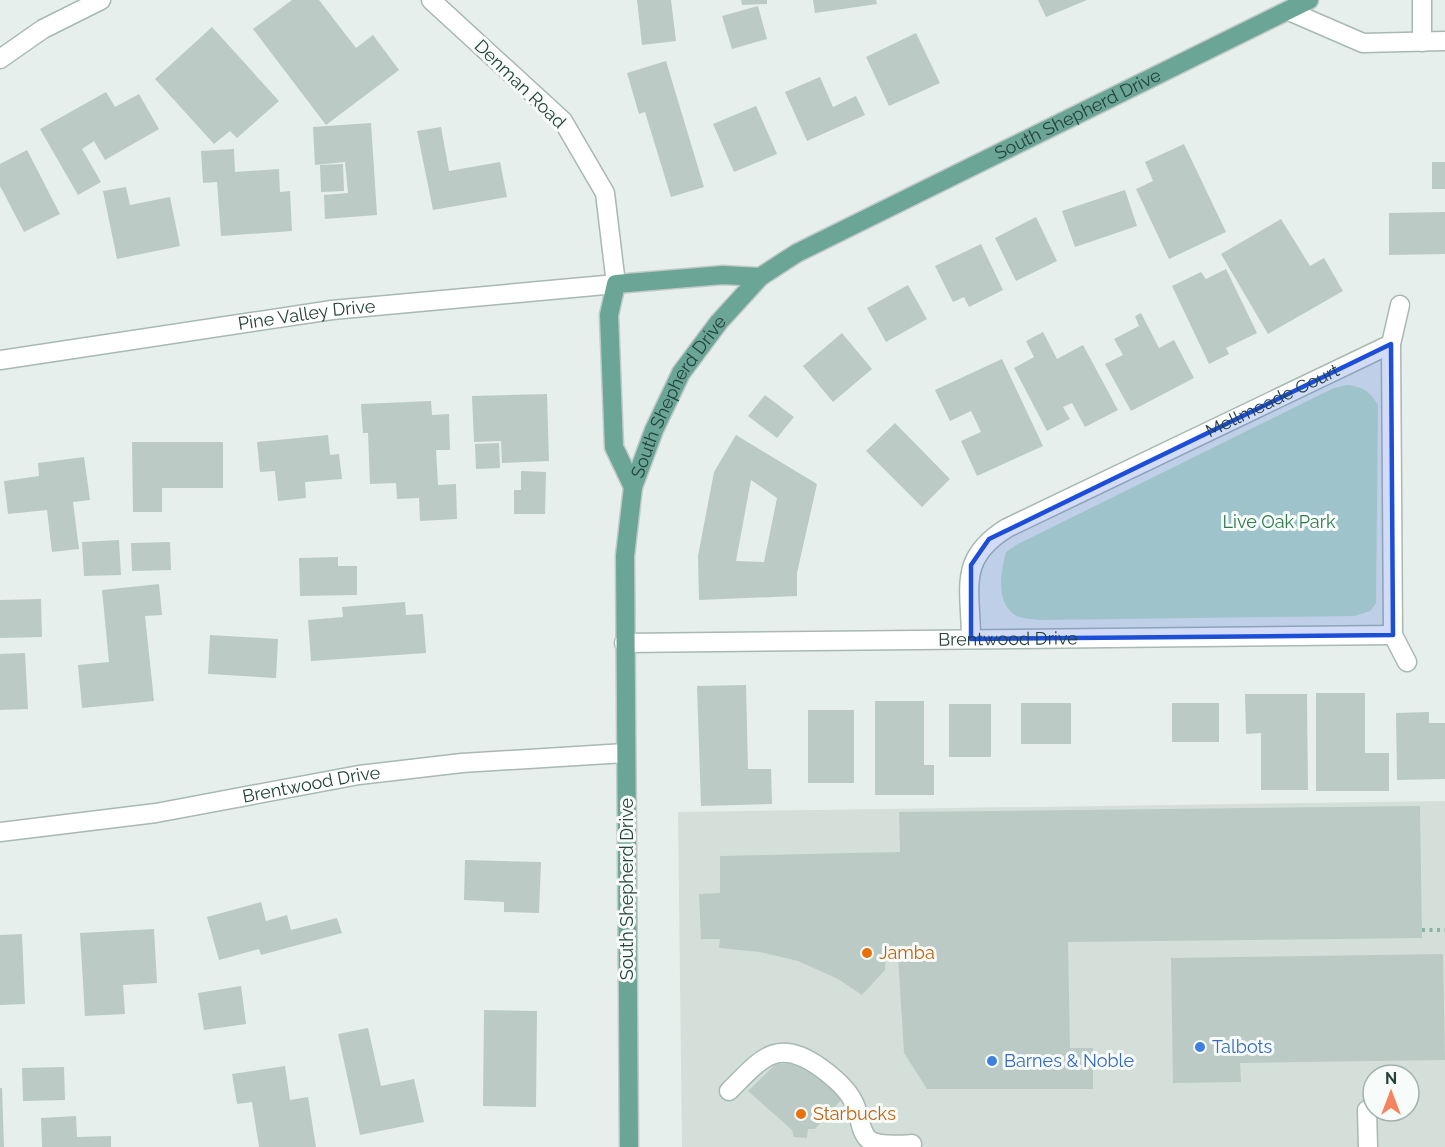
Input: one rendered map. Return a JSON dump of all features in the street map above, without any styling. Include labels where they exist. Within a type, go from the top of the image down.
[{"type":"main road","name":"South Shepherd Drive","points":[[629,1147],[625,556],[633,487],[654,430],[681,373],[719,322],[760,277],[797,253],[1309,0]]},
{"type":"main road","points":[[633,487],[614,447],[609,315],[616,284],[723,275],[760,277]]},
{"type":"street","points":[[0,59],[43,29],[100,0]]},
{"type":"street","name":"Denman Road","points":[[431,0],[563,121],[604,193],[616,284]]},
{"type":"street","points":[[1422,0],[1422,42]]},
{"type":"street","points":[[1289,11],[1363,43],[1445,42]]},
{"type":"street","name":"Pine Valley Drive","points":[[0,360],[332,310],[616,284]]},
{"type":"street","points":[[1400,305],[1390,344],[1393,635],[1407,662]]},
{"type":"street","name":"Mellmeade Court","points":[[971,639],[971,565],[978,551],[989,539],[1006,528],[1390,344]]},
{"type":"street","name":"Brentwood Drive","points":[[624,643],[1393,635]]},
{"type":"street","name":"Brentwood Drive","points":[[0,832],[156,813],[359,775],[462,763],[626,753]]},
{"type":"street","points":[[729,1091],[767,1056],[783,1052],[798,1053],[824,1071],[852,1097],[868,1140],[878,1146],[912,1144]]},
{"type":"street","points":[[1367,1123],[1368,1147]]},
{"type":"path","points":[[1422,930],[1445,930]]},
{"type":"highlighted area","points":[[1391,344],[1393,635],[971,639],[971,565],[989,539]]},
{"type":"shaded area","points":[[1445,801],[1445,1147],[682,1147],[678,812]]},
{"type":"green space","name":"Live Oak Park","points":[[1347,385],[1366,391],[1378,405],[1376,603],[1370,611],[1355,616],[1039,620],[1015,615],[1004,602],[1001,586],[1002,568],[1006,552],[1016,545],[1334,388]]},
{"type":"building","points":[[292,0],[319,0],[356,48],[373,35],[399,70],[326,125],[253,29]]},
{"type":"building","points":[[637,0],[671,0],[676,41],[642,45]]},
{"type":"building","points":[[741,0],[767,0],[767,4],[742,5]]},
{"type":"building","points":[[813,0],[876,0],[877,4],[815,13]]},
{"type":"building","points":[[1038,0],[1087,0],[1046,17]]},
{"type":"building","points":[[758,6],[767,39],[732,49],[722,16]]},
{"type":"building","points":[[212,27],[279,101],[237,138],[230,131],[214,144],[155,79]]},
{"type":"building","points":[[916,33],[940,83],[889,106],[866,57]]},
{"type":"building","points":[[666,61],[704,187],[671,197],[645,112],[639,114],[627,73]]},
{"type":"building","points":[[820,77],[833,107],[856,96],[865,115],[807,141],[785,92]]},
{"type":"building","points":[[106,92],[115,107],[139,94],[159,129],[105,160],[94,141],[82,149],[101,182],[78,195],[40,129]]},
{"type":"building","points":[[756,106],[777,154],[734,172],[713,124]]},
{"type":"building","points":[[371,123],[377,215],[325,219],[324,195],[348,193],[345,162],[315,165],[313,127]]},
{"type":"building","points":[[441,127],[449,171],[500,162],[507,197],[433,210],[417,131]]},
{"type":"building","points":[[1184,144],[1226,232],[1169,259],[1136,189],[1153,181],[1145,162]]},
{"type":"building","points":[[234,149],[235,172],[279,169],[280,192],[290,191],[292,231],[221,236],[217,182],[203,183],[201,151]]},
{"type":"building","points":[[27,150],[60,214],[24,232],[0,186],[0,164]]},
{"type":"building","points":[[1432,162],[1445,162],[1445,189],[1432,189]]},
{"type":"building","points":[[343,164],[344,191],[321,192],[320,165]]},
{"type":"building","points":[[126,187],[130,205],[170,197],[180,246],[117,259],[103,191]]},
{"type":"building","points":[[1125,190],[1137,226],[1075,247],[1062,211]]},
{"type":"building","points":[[1445,212],[1445,254],[1389,255],[1389,213]]},
{"type":"building","points":[[1036,217],[1057,261],[1016,281],[995,238]]},
{"type":"building","points":[[1281,219],[1310,266],[1324,258],[1343,291],[1268,334],[1221,254]]},
{"type":"building","points":[[981,244],[1003,290],[969,307],[964,297],[953,302],[935,266]]},
{"type":"building","points":[[1226,269],[1257,333],[1226,348],[1229,354],[1209,364],[1172,286],[1201,272],[1206,279]]},
{"type":"building","points":[[908,285],[927,319],[886,342],[867,308]]},
{"type":"building","points":[[1141,313],[1159,348],[1174,340],[1194,378],[1131,411],[1105,364],[1123,355],[1114,339],[1139,326],[1135,316]]},
{"type":"building","points":[[1043,332],[1057,359],[1083,345],[1118,410],[1085,427],[1072,403],[1063,407],[1070,419],[1047,431],[1014,368],[1034,357],[1026,341]]},
{"type":"building","points":[[842,333],[872,369],[833,402],[803,366]]},
{"type":"building","points":[[1002,359],[1043,446],[977,476],[961,441],[981,432],[971,411],[950,421],[935,390]]},
{"type":"building","points":[[547,394],[549,461],[502,463],[501,441],[474,442],[472,396]]},
{"type":"building","points":[[765,395],[794,417],[777,438],[748,416]]},
{"type":"building","points":[[431,401],[432,415],[449,414],[450,450],[436,450],[438,485],[456,484],[457,519],[420,521],[419,498],[397,499],[396,483],[370,484],[368,433],[363,433],[361,404]]},
{"type":"building","points":[[895,423],[950,479],[922,507],[866,451]]},
{"type":"building","points":[[328,435],[330,455],[339,454],[342,479],[305,482],[306,498],[278,501],[275,471],[260,472],[257,442]]},
{"type":"building","points":[[736,435],[817,484],[797,573],[797,596],[699,600],[698,556],[714,472]],"holes":[[[751,480],[777,498],[764,562],[736,561]]]},
{"type":"building","points":[[132,442],[223,442],[223,488],[162,488],[162,512],[133,512]]},
{"type":"building","points":[[499,443],[500,468],[476,469],[475,444]]},
{"type":"building","points":[[84,457],[90,500],[73,502],[79,549],[52,552],[47,510],[8,514],[4,481],[39,476],[38,463]]},
{"type":"building","points":[[521,471],[546,472],[545,514],[514,514],[514,490],[521,490]]},
{"type":"building","points":[[119,540],[121,575],[84,576],[82,542]]},
{"type":"building","points":[[170,542],[171,570],[132,571],[131,543]]},
{"type":"building","points":[[338,557],[338,566],[357,566],[357,595],[300,596],[299,558]]},
{"type":"building","points":[[159,584],[162,615],[145,616],[154,701],[82,708],[78,665],[109,662],[102,590]]},
{"type":"building","points":[[41,599],[42,637],[0,638],[0,600]]},
{"type":"building","points":[[405,602],[406,615],[423,614],[426,653],[311,661],[308,620],[343,617],[342,607]]},
{"type":"building","points":[[210,635],[278,639],[276,678],[208,674]]},
{"type":"building","points":[[25,653],[28,709],[0,710],[0,654]]},
{"type":"building","points":[[746,685],[748,769],[771,769],[772,804],[701,806],[697,686]]},
{"type":"building","points":[[1316,693],[1365,693],[1365,753],[1389,753],[1389,791],[1316,791]]},
{"type":"building","points":[[1245,694],[1307,694],[1308,790],[1261,790],[1261,733],[1246,734]]},
{"type":"building","points":[[875,701],[924,701],[924,765],[934,765],[934,795],[875,795]]},
{"type":"building","points":[[1021,703],[1071,703],[1071,744],[1021,744]]},
{"type":"building","points":[[1172,703],[1219,703],[1219,742],[1172,742]]},
{"type":"building","points":[[949,704],[991,704],[991,757],[949,757]]},
{"type":"building","points":[[808,710],[854,710],[854,783],[808,783]]},
{"type":"building","points":[[1429,712],[1429,723],[1445,723],[1445,779],[1397,780],[1396,713]]},
{"type":"building","points":[[1420,806],[1422,938],[1068,942],[1070,1048],[1093,1048],[1093,1089],[927,1089],[904,1053],[898,956],[886,956],[885,970],[862,995],[838,979],[798,961],[760,952],[719,948],[720,939],[701,939],[699,894],[720,893],[720,856],[900,852],[899,812]]},
{"type":"building","points":[[465,860],[541,862],[539,913],[504,912],[504,902],[464,900]]},
{"type":"building","points":[[261,902],[266,921],[287,915],[291,930],[337,918],[342,933],[261,955],[259,949],[219,960],[207,917]]},
{"type":"building","points":[[154,929],[157,983],[123,985],[125,1014],[85,1016],[80,933]]},
{"type":"building","points":[[22,934],[25,1004],[0,1005],[0,935]]},
{"type":"building","points":[[1443,954],[1445,1060],[1240,1063],[1241,1082],[1173,1083],[1171,958]]},
{"type":"building","points":[[241,986],[246,1024],[204,1030],[198,993]]},
{"type":"building","points":[[484,1010],[537,1011],[536,1107],[483,1106]]},
{"type":"building","points":[[368,1028],[381,1086],[414,1079],[424,1122],[360,1135],[338,1034]]},
{"type":"building","name":"Starbucks","points":[[802,1063],[842,1099],[815,1129],[808,1129],[807,1138],[794,1137],[792,1130],[748,1091],[776,1064]]},
{"type":"building","points":[[285,1066],[290,1100],[308,1097],[316,1147],[259,1147],[252,1102],[237,1104],[232,1074]]},
{"type":"building","points":[[64,1067],[65,1100],[23,1101],[22,1068]]},
{"type":"building","points":[[0,1088],[2,1088],[4,1147],[0,1147]]},
{"type":"building","points":[[76,1116],[77,1137],[111,1136],[111,1147],[42,1147],[41,1118]]},
{"type":"place","name":"Jamba","points":[[867,953]]},
{"type":"place","name":"Talbots","points":[[1200,1047]]},
{"type":"place","name":"Barnes & Noble","points":[[992,1061]]},
{"type":"place","name":"Starbucks","points":[[801,1114]]}]
